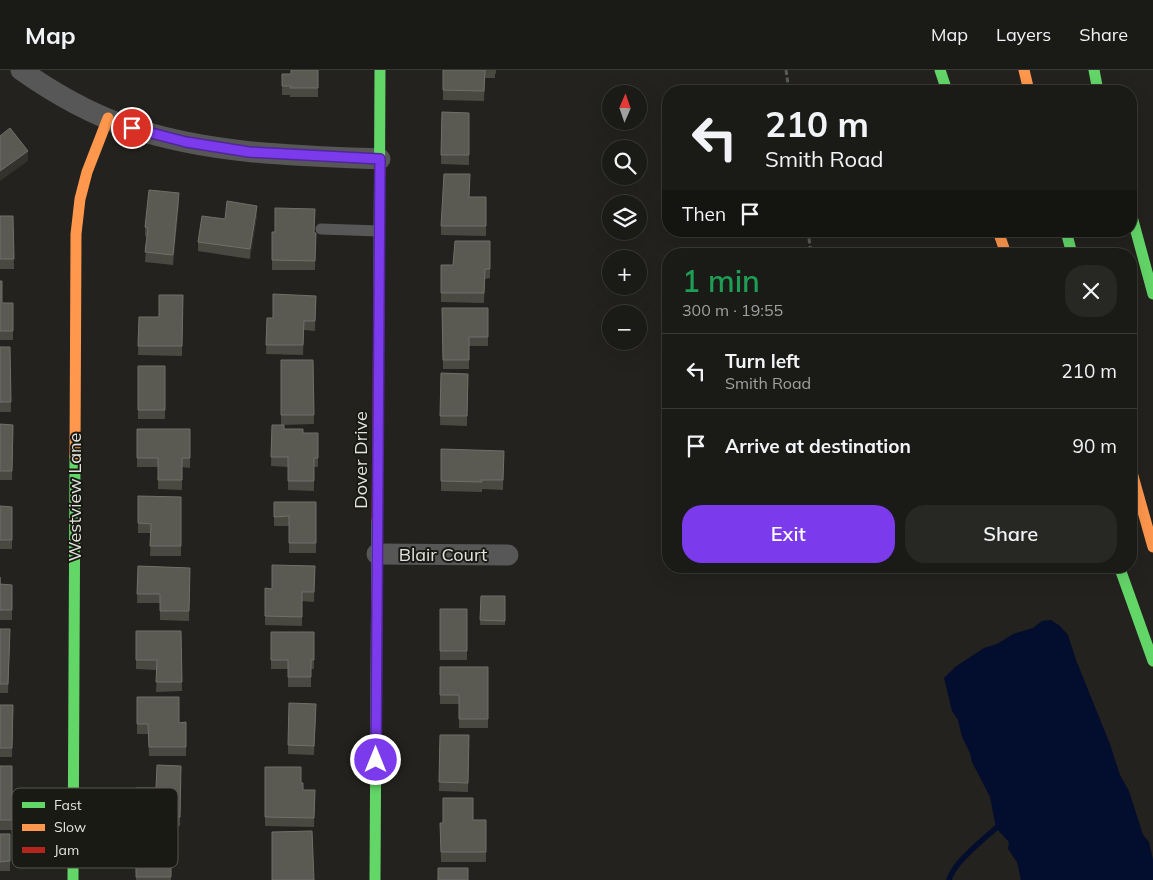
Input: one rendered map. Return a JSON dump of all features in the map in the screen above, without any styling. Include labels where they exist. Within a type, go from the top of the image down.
[{"type":"main road","name":"Dover Drive","points":[[375,880],[380,70]]},
{"type":"main road","points":[[940,70],[946,85]]},
{"type":"main road","points":[[1024,70],[1028,85]]},
{"type":"main road","points":[[1094,70],[1097,85]]},
{"type":"main road","name":"Westview Lane","points":[[73,788],[76,234],[80,199],[87,172],[108,118]]},
{"type":"main road","points":[[1137,235],[1153,294]]},
{"type":"main road","points":[[1137,490],[1153,547]]},
{"type":"main road","points":[[1121,573],[1153,661]]},
{"type":"street","points":[[21,70],[43,76],[85,108],[132,128],[177,140],[225,148],[294,155],[380,159]]},
{"type":"street","name":"Blair Court","points":[[377,554],[508,555]]},
{"type":"lane","points":[[321,229],[379,231]]},
{"type":"path","points":[[786,70],[788,85]]},
{"type":"water","points":[[1051,620],[1068,635],[1120,775],[1129,791],[1143,835],[1149,842],[1153,860],[1153,880],[1021,880],[1017,862],[1008,849],[1009,842],[996,828],[990,797],[972,762],[962,737],[958,720],[952,711],[944,678],[955,667],[984,648],[997,644],[1013,634],[1033,628],[1042,621]]},
{"type":"building","points":[[291,70],[318,70],[318,88],[290,88],[291,86],[282,86],[282,74],[291,74]]},
{"type":"building","points":[[443,70],[485,70],[484,91],[443,90]]},
{"type":"building","points":[[442,112],[469,113],[469,155],[441,155]]},
{"type":"building","points":[[10,128],[28,151],[0,171],[0,136]]},
{"type":"building","points":[[444,174],[470,174],[469,197],[486,197],[486,226],[441,226]]},
{"type":"building","points":[[149,190],[179,193],[173,255],[145,252],[148,228],[145,227]]},
{"type":"building","points":[[227,201],[257,206],[250,249],[198,242],[202,216],[225,219]]},
{"type":"building","points":[[275,208],[315,209],[315,261],[272,260],[272,232],[275,232]]},
{"type":"building","points":[[0,216],[13,216],[14,259],[0,259]]},
{"type":"building","points":[[455,241],[490,241],[490,269],[485,269],[484,293],[441,293],[441,265],[453,265]]},
{"type":"building","points":[[0,281],[2,281],[2,303],[13,303],[13,331],[0,331]]},
{"type":"building","points":[[273,294],[316,296],[315,321],[304,321],[303,345],[266,345],[267,318],[273,318]]},
{"type":"building","points":[[159,295],[183,295],[182,346],[138,346],[139,317],[159,317]]},
{"type":"building","points":[[442,308],[488,308],[488,337],[469,337],[469,360],[443,360]]},
{"type":"building","points":[[0,347],[10,347],[11,402],[0,402]]},
{"type":"building","points":[[281,360],[313,360],[314,415],[281,415]]},
{"type":"building","points":[[138,366],[165,366],[165,410],[138,410]]},
{"type":"building","points":[[441,373],[468,374],[467,416],[440,416]]},
{"type":"building","points":[[0,424],[13,425],[12,471],[0,471]]},
{"type":"building","points":[[272,425],[284,425],[284,429],[303,429],[303,433],[318,433],[318,458],[314,458],[314,481],[288,481],[288,457],[271,457]]},
{"type":"building","points":[[137,429],[190,429],[190,458],[182,458],[182,480],[158,480],[158,458],[137,458]]},
{"type":"building","points":[[441,449],[504,451],[503,480],[481,480],[482,482],[441,481]]},
{"type":"building","points":[[138,496],[181,497],[181,546],[150,546],[151,524],[138,523]]},
{"type":"building","points":[[274,502],[316,502],[316,543],[289,543],[289,516],[274,517]]},
{"type":"building","points":[[0,506],[12,507],[12,540],[0,540]]},
{"type":"building","points":[[272,565],[315,566],[314,592],[302,592],[302,617],[265,616],[265,588],[272,589]]},
{"type":"building","points":[[138,566],[190,568],[189,611],[160,611],[160,594],[137,594]]},
{"type":"building","points":[[0,584],[12,585],[12,610],[0,610]]},
{"type":"building","points":[[481,596],[505,596],[505,621],[480,620]]},
{"type":"building","points":[[440,609],[467,609],[467,651],[440,651]]},
{"type":"building","points":[[0,629],[10,629],[8,684],[0,684]]},
{"type":"building","points":[[136,631],[181,631],[182,682],[156,682],[157,660],[136,660]]},
{"type":"building","points":[[271,632],[314,632],[314,660],[311,660],[311,677],[288,677],[288,660],[271,660]]},
{"type":"building","points":[[440,667],[488,667],[488,719],[459,719],[459,695],[440,695]]},
{"type":"building","points":[[137,697],[179,697],[179,723],[186,722],[186,747],[149,747],[148,724],[137,724]]},
{"type":"building","points":[[289,703],[316,704],[314,746],[288,745]]},
{"type":"building","points":[[0,705],[13,705],[12,748],[0,748]]},
{"type":"building","points":[[440,735],[469,735],[468,783],[439,782]]},
{"type":"building","points":[[157,765],[181,766],[180,817],[178,817],[178,788],[156,788]]},
{"type":"building","points":[[0,766],[12,766],[12,820],[0,820]]},
{"type":"building","points":[[265,767],[301,767],[303,790],[315,790],[314,818],[265,817]]},
{"type":"building","points":[[443,798],[473,798],[473,820],[486,820],[486,852],[441,852],[440,823],[443,823]]},
{"type":"building","points":[[312,831],[314,880],[272,880],[272,832]]},
{"type":"building","points":[[0,834],[10,834],[10,861],[0,862]]},
{"type":"building","points":[[136,868],[171,868],[171,877],[136,877]]},
{"type":"building","points":[[438,868],[468,868],[468,880],[438,880]]},
{"type":"waterway","points":[[949,880],[962,859],[996,828]]},
{"type":"traffic: fast","points":[[379,289],[380,70]]},
{"type":"traffic: fast","points":[[940,70],[945,85]]},
{"type":"traffic: fast","points":[[1094,70],[1097,85]]},
{"type":"traffic: fast","points":[[1137,235],[1153,294]]},
{"type":"traffic: fast","points":[[1068,237],[1070,248]]},
{"type":"traffic: fast","points":[[73,788],[75,456]]},
{"type":"traffic: fast","points":[[375,880],[377,520]]},
{"type":"traffic: fast","points":[[1122,573],[1153,661]]},
{"type":"traffic: fast","points":[[73,868],[73,880]]},
{"type":"traffic: slow","points":[[1024,70],[1028,85]]},
{"type":"traffic: slow","points":[[75,456],[76,234],[80,199],[87,172],[108,118]]},
{"type":"traffic: slow","points":[[1000,237],[1004,248]]},
{"type":"traffic: slow","points":[[1137,490],[1153,547]]},
{"type":"traffic: jam","points":[[377,520],[379,289]]},
{"type":"route","points":[[132,128],[186,142],[249,152],[380,159],[376,760]]}]
